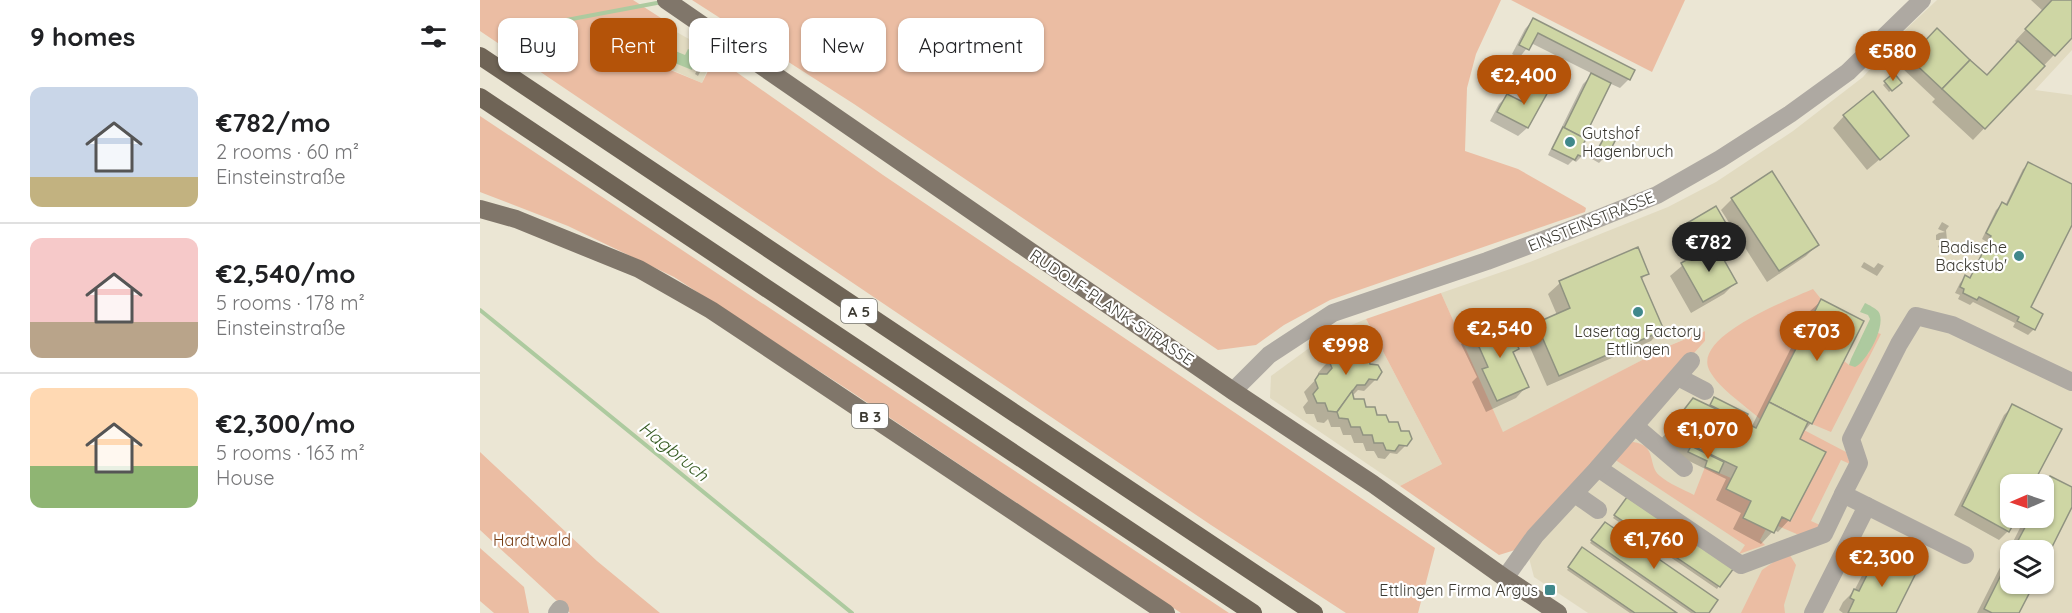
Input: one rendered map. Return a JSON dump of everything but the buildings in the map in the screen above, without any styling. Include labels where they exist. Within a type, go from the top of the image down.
[{"type":"highway","name":"A 5","points":[[480,56],[1314,613]]},
{"type":"highway","name":"A 5","points":[[480,97],[1253,613]]},
{"type":"main road","name":"RUDOLF-PLANK-STRASSE","points":[[666,0],[1558,613]]},
{"type":"main road","name":"B 3","points":[[480,209],[516,219],[639,269],[711,310],[1166,613]]},
{"type":"street","name":"EINSTEINSTRASSE","points":[[1233,390],[1269,354],[1333,313],[1487,261],[1657,195],[1790,114],[1848,72],[1922,0]]},
{"type":"street","points":[[1599,468],[1741,565],[1824,534],[1859,463],[1851,439],[1899,344],[1916,316],[1952,325],[2072,382]]},
{"type":"street","points":[[1506,578],[1535,536],[1599,468],[1691,361]]},
{"type":"street","points":[[1678,377],[1705,391]]},
{"type":"street","points":[[1635,426],[1684,468]]},
{"type":"street","points":[[1575,494],[1598,510]]},
{"type":"street","points":[[1843,494],[1965,555]]},
{"type":"street","points":[[1813,613],[1867,506]]},
{"type":"shaded area","points":[[1937,0],[2072,0],[2072,50],[2035,90],[2072,95],[2072,613],[1588,613],[1534,577],[1529,558],[1617,436],[1705,341],[1705,331],[1671,345],[1503,433],[1441,293],[1530,262],[1668,207],[1716,182],[1793,131],[1863,77],[1903,32]]},
{"type":"shaded area","points":[[677,32],[689,39],[689,72],[706,72],[702,83],[677,72]]},
{"type":"shaded area","points":[[689,49],[689,69],[677,64],[677,52],[685,55]]},
{"type":"shaded area","points":[[1865,303],[1878,311],[1880,324],[1875,342],[1865,358],[1855,367],[1849,365],[1870,319],[1868,315],[1860,312]]},
{"type":"shaded area","points":[[1366,319],[1442,464],[1400,486],[1270,398],[1271,376],[1327,335]]},
{"type":"green space","points":[[480,0],[633,0],[661,18],[590,18],[590,72],[675,72],[702,83],[708,72],[736,72],[883,175],[1435,548],[1418,613],[1346,613],[1211,525],[541,72],[578,72],[578,18],[498,18],[498,43],[480,31]]},
{"type":"green space","points":[[692,0],[1501,0],[1476,54],[1467,88],[1465,151],[1518,169],[1586,208],[1585,212],[1330,300],[1284,325],[1256,345],[1218,350],[804,72],[886,72],[886,18],[801,18],[801,70],[789,62],[789,18],[720,18]]},
{"type":"green space","points":[[1511,0],[1685,0],[1652,72]]},
{"type":"green space","points":[[480,116],[1229,613],[1181,613],[847,389],[674,277],[568,226],[480,192]]},
{"type":"green space","points":[[1813,289],[1821,299],[1760,419],[1731,395],[1711,374],[1708,367],[1709,355],[1717,342],[1748,319]]},
{"type":"green space","points":[[1441,293],[1503,432],[1671,345],[1705,331],[1705,341],[1515,550],[1499,555],[1400,486],[1442,464],[1366,319]]},
{"type":"green space","points":[[1878,333],[1881,334],[1831,432],[1812,424],[1844,361],[1849,365],[1868,354]]},
{"type":"green space","points":[[1804,430],[1846,452],[1850,464],[1841,460],[1811,521],[1820,525],[1818,528],[1799,535],[1778,526],[1782,517],[1791,521],[1825,452],[1800,439]]},
{"type":"green space","points":[[1633,442],[1646,447],[1656,472],[1660,476],[1694,495],[1705,467],[1731,478],[1726,489],[1751,501],[1743,518],[1766,529],[1760,540],[1765,545],[1739,554],[1745,545],[1614,459],[1625,444]]},
{"type":"green space","name":"Hardtwald","points":[[480,452],[597,561],[660,613],[570,613],[480,530]]},
{"type":"green space","points":[[480,548],[524,587],[529,613],[494,613],[480,601]]},
{"type":"green space","points":[[1788,552],[1796,565],[1784,605],[1785,613],[1741,613],[1762,570]]},
{"type":"waterway","points":[[577,18],[662,2]]},
{"type":"waterway","name":"Hagbruch","points":[[480,310],[852,613]]},
{"type":"place","name":"Gutshof Hagenbruch","points":[[1570,142]]},
{"type":"place","name":"Badische Backstub'","points":[[2019,256]]},
{"type":"place","name":"Lasertag Factory Ettlingen","points":[[1638,312]]},
{"type":"place","name":"Ettlingen Firma Argus","points":[[1550,590]]}]
